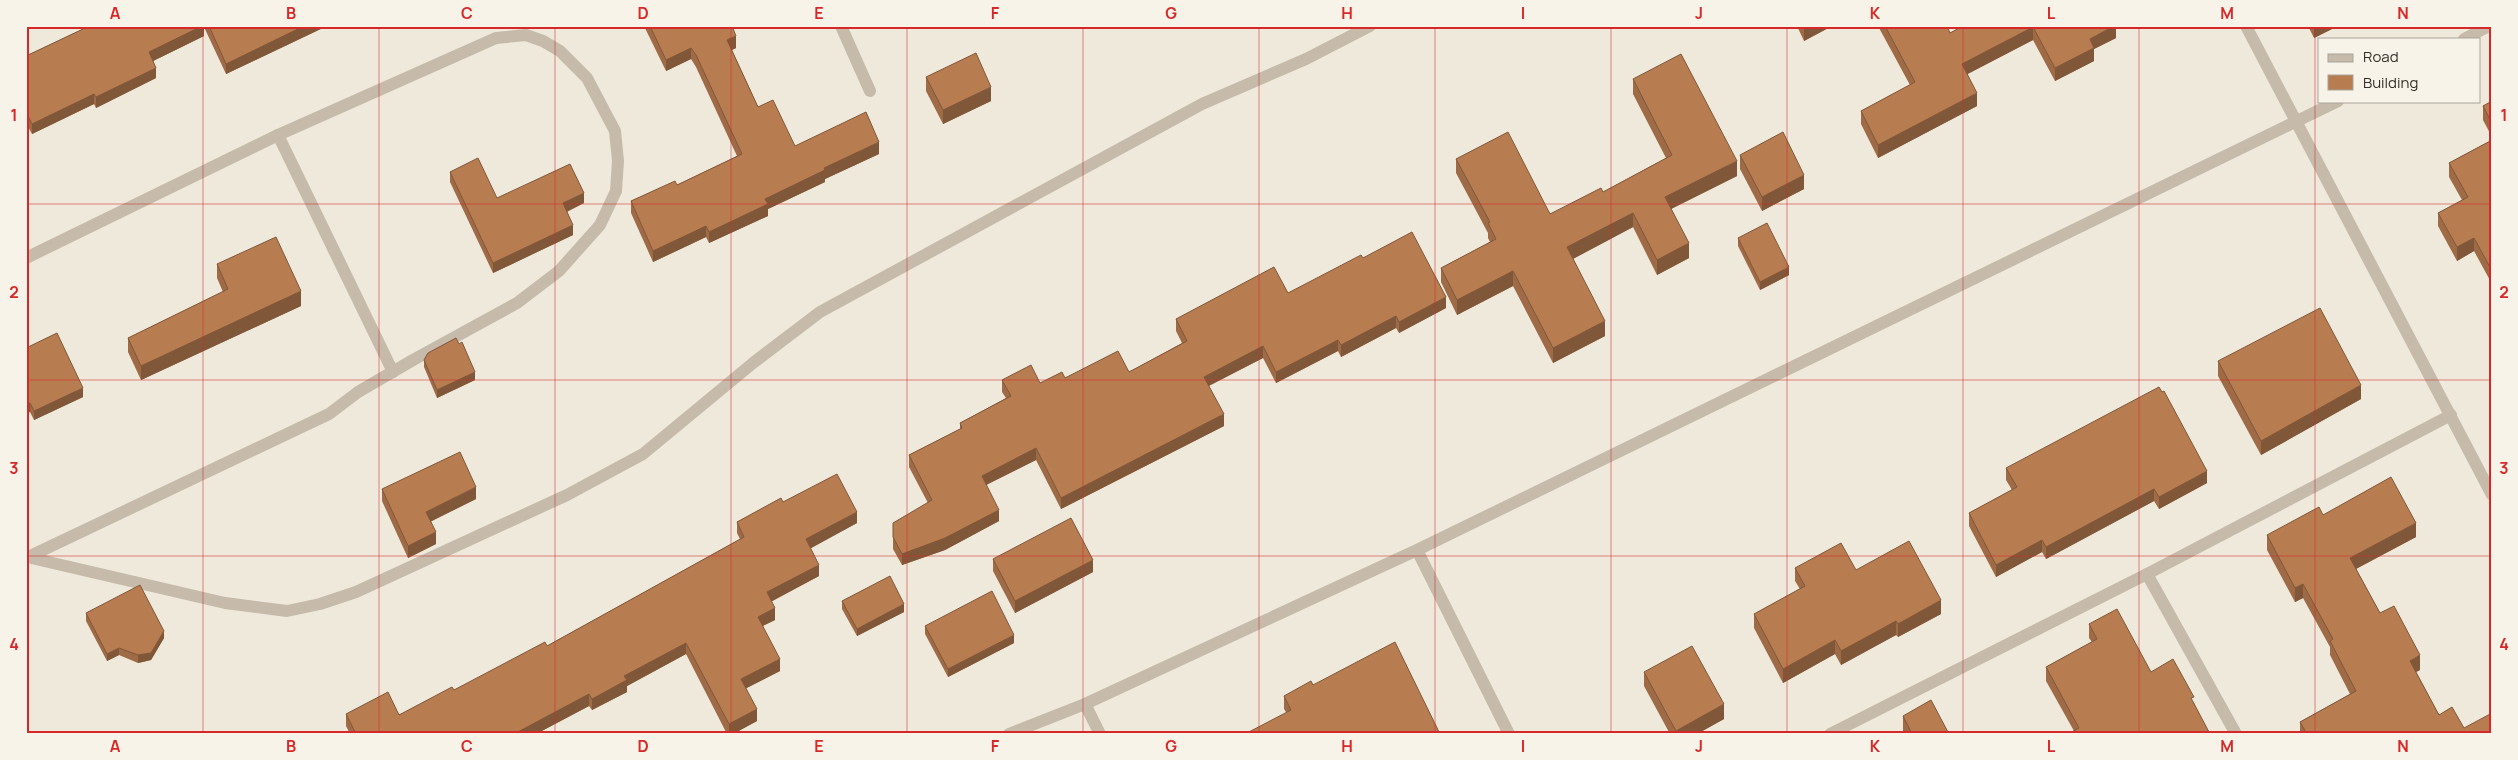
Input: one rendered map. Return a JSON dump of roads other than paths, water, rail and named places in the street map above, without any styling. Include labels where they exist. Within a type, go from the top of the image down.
[{"type":"street","points":[[841,26],[870,91]]},
{"type":"street","points":[[27,558],[224,603],[287,611],[320,604],[356,592],[558,499],[643,454],[753,363],[820,312],[1202,104],[1306,59],[1370,26]]},
{"type":"street","points":[[2246,26],[2298,122],[2492,496]]},
{"type":"street","points":[[2466,38],[2489,26]]},
{"type":"street","points":[[26,258],[278,135],[496,38],[526,35],[544,41],[560,51],[587,78],[615,131],[618,160],[616,191],[600,225],[559,271],[517,303],[358,392],[329,414],[27,558]]},
{"type":"street","points":[[1009,734],[1085,704],[1417,550],[2336,102]]},
{"type":"street","points":[[278,135],[392,372]]},
{"type":"street","points":[[1830,734],[2147,574],[2451,415]]},
{"type":"street","points":[[1417,550],[1510,734]]},
{"type":"street","points":[[2147,574],[2236,734]]},
{"type":"street","points":[[1085,704],[1100,734]]}]
